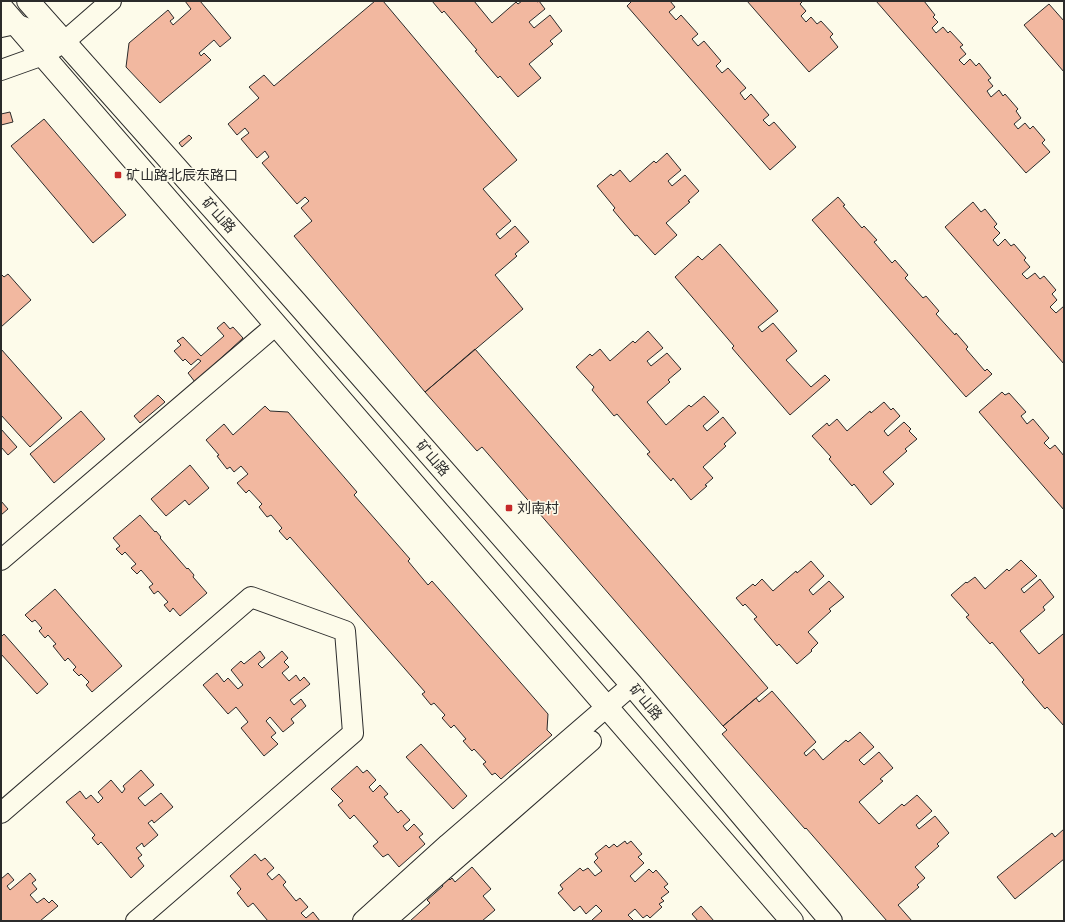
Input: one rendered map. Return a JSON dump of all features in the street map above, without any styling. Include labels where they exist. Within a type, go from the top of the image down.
[{"type":"main road","name":"矿山路","points":[[28,1],[294,300],[632,686],[831,921]]},
{"type":"main road","name":"矿山路","points":[[6,19],[43,55],[792,921]]},
{"type":"street","points":[[1,70],[43,55],[64,42],[111,1]]},
{"type":"street","points":[[6,19],[64,42]]},
{"type":"street","points":[[1,560],[276,325]]},
{"type":"street","points":[[1,813],[251,597],[345,631],[353,732],[136,921]]},
{"type":"street","points":[[363,921],[448,844],[632,686]]},
{"type":"street","points":[[385,921],[591,741]]},
{"type":"building","points":[[185,1],[200,1],[231,38],[220,47],[214,40],[199,53],[201,56],[204,53],[211,60],[160,103],[126,67],[129,43],[168,10],[174,18],[170,21],[173,25],[191,9]]},
{"type":"building","points":[[375,1],[383,1],[517,160],[483,189],[511,221],[496,234],[500,239],[515,226],[529,242],[515,254],[517,256],[495,275],[523,309],[425,392],[294,236],[312,221],[301,208],[309,201],[305,197],[297,204],[262,163],[269,157],[265,151],[257,158],[241,139],[249,133],[245,128],[237,135],[228,124],[259,98],[249,87],[264,75],[274,86]]},
{"type":"building","points":[[432,1],[474,1],[492,23],[516,2],[518,4],[522,1],[539,1],[545,9],[529,22],[534,28],[550,15],[562,31],[550,41],[553,44],[529,64],[541,78],[518,97],[500,76],[498,78],[475,51],[477,50],[444,11],[442,13]]},
{"type":"building","points":[[632,1],[670,1],[675,7],[669,12],[676,20],[681,15],[698,34],[692,39],[698,46],[704,41],[721,61],[716,66],[722,73],[728,68],[746,88],[740,93],[745,100],[751,94],[769,115],[763,120],[769,126],[774,122],[796,147],[770,170],[627,6]]},
{"type":"building","points":[[747,1],[803,1],[800,4],[806,11],[801,16],[806,22],[811,17],[817,24],[821,21],[833,34],[830,37],[838,47],[809,72]]},
{"type":"building","points":[[876,1],[924,1],[935,15],[933,17],[938,22],[932,28],[936,33],[943,27],[948,33],[950,31],[963,45],[960,47],[966,54],[959,60],[964,65],[970,59],[976,66],[979,63],[991,78],[988,80],[993,86],[987,91],[991,97],[999,90],[1003,96],[1005,94],[1018,109],[1016,111],[1021,118],[1014,124],[1018,129],[1025,123],[1030,129],[1033,126],[1045,140],[1042,143],[1050,152],[1026,173]]},
{"type":"building","points":[[1049,4],[1064,21],[1064,72],[1024,25]]},
{"type":"building","points":[[10,112],[13,122],[1,125],[1,114]]},
{"type":"building","points":[[44,119],[126,215],[93,243],[11,146]]},
{"type":"building","points":[[189,135],[192,138],[182,147],[179,143]]},
{"type":"building","points":[[667,153],[681,170],[668,181],[672,186],[685,175],[699,191],[688,201],[690,202],[666,223],[677,235],[655,255],[637,235],[635,236],[613,210],[615,208],[597,186],[611,174],[613,176],[620,170],[630,182],[654,161],[656,163]]},
{"type":"building","points":[[838,197],[845,205],[843,206],[862,228],[864,226],[877,240],[874,242],[892,263],[895,260],[908,275],[905,278],[923,298],[926,296],[939,311],[936,314],[955,335],[956,333],[968,347],[966,349],[985,371],[987,369],[992,374],[966,397],[812,220]]},
{"type":"building","points":[[973,202],[981,212],[985,209],[997,224],[994,227],[1000,233],[993,240],[998,246],[1005,239],[1011,246],[1014,244],[1026,258],[1024,260],[1030,267],[1022,274],[1027,279],[1035,273],[1040,279],[1044,276],[1056,290],[1052,294],[1057,300],[1050,307],[1056,313],[1064,306],[1064,364],[945,227]]},
{"type":"building","points":[[720,244],[778,311],[758,327],[762,332],[773,323],[797,351],[786,360],[811,387],[825,375],[830,380],[790,415],[732,348],[734,346],[675,277],[698,256],[702,260]]},
{"type":"building","points":[[1,274],[4,277],[8,274],[31,300],[1,327]]},
{"type":"building","points":[[224,322],[230,329],[233,327],[243,338],[195,382],[188,373],[201,361],[198,359],[191,365],[185,359],[183,361],[174,351],[181,345],[177,341],[183,337],[201,356],[224,336],[217,328]]},
{"type":"building","points":[[648,331],[663,348],[647,361],[651,366],[667,353],[681,369],[668,380],[670,382],[647,402],[666,425],[689,405],[691,407],[704,396],[719,412],[703,426],[707,431],[723,417],[736,433],[724,444],[726,446],[703,467],[713,478],[705,485],[707,486],[691,500],[673,478],[671,481],[647,454],[650,452],[617,414],[614,416],[592,390],[594,387],[576,367],[590,354],[592,356],[600,349],[610,361],[633,341],[635,343]]},
{"type":"building","points":[[1,349],[62,418],[30,447],[1,415]]},
{"type":"building","points":[[475,349],[768,688],[723,726],[482,447],[477,451],[425,392]]},
{"type":"building","points":[[1002,392],[1005,395],[1009,393],[1026,412],[1021,416],[1027,424],[1033,419],[1049,438],[1044,443],[1050,449],[1055,445],[1064,456],[1064,510],[979,412]]},
{"type":"building","points":[[158,395],[165,402],[140,423],[134,416]]},
{"type":"building","points":[[884,402],[891,410],[893,408],[900,416],[884,431],[888,436],[904,422],[911,429],[909,431],[917,439],[905,449],[907,451],[883,472],[894,484],[871,505],[854,484],[852,486],[829,459],[831,457],[812,436],[827,423],[829,426],[837,419],[847,431],[870,411],[871,413]]},
{"type":"building","points":[[265,406],[270,411],[288,412],[357,492],[354,495],[410,559],[408,561],[428,585],[432,581],[548,714],[547,730],[552,735],[501,779],[495,773],[492,775],[483,764],[486,762],[474,749],[472,751],[463,741],[466,739],[454,725],[451,728],[442,718],[445,715],[434,703],[431,705],[422,694],[425,692],[290,537],[287,540],[279,531],[282,528],[271,515],[267,517],[259,507],[262,504],[249,490],[246,493],[237,483],[248,474],[241,466],[234,472],[230,467],[227,469],[217,456],[219,455],[206,440],[224,424],[233,435]]},
{"type":"building","points":[[81,411],[105,439],[54,483],[30,454]]},
{"type":"building","points":[[1,429],[17,447],[8,455],[1,447]]},
{"type":"building","points":[[190,465],[209,488],[189,505],[185,500],[166,516],[151,499]]},
{"type":"building","points":[[1,501],[8,509],[1,515]]},
{"type":"building","points":[[140,515],[155,532],[156,531],[161,537],[160,538],[187,569],[188,568],[194,575],[193,577],[207,593],[180,616],[173,608],[170,612],[164,605],[168,602],[158,591],[154,594],[149,587],[153,584],[141,570],[137,574],[131,568],[136,564],[125,552],[122,555],[116,549],[120,546],[113,538]]},
{"type":"building","points":[[1021,560],[1037,576],[1021,589],[1024,593],[1040,579],[1054,597],[1043,607],[1045,610],[1020,631],[1039,654],[1063,634],[1064,635],[1064,726],[1047,707],[1045,709],[1022,682],[1024,680],[992,642],[990,644],[966,617],[969,615],[951,595],[966,582],[967,583],[975,577],[985,589],[1007,569],[1009,571]]},
{"type":"building","points":[[811,561],[824,576],[809,590],[813,595],[829,581],[844,597],[829,609],[831,611],[808,632],[818,643],[811,650],[812,651],[797,664],[779,644],[777,646],[754,619],[757,617],[745,604],[743,606],[736,598],[753,584],[755,586],[762,579],[773,591],[796,571],[797,573]]},
{"type":"building","points":[[55,589],[122,666],[92,692],[86,685],[89,682],[81,674],[79,676],[73,670],[76,667],[68,658],[65,661],[53,646],[56,644],[48,635],[45,638],[39,631],[42,628],[35,620],[32,622],[25,615]]},
{"type":"building","points":[[4,634],[48,684],[37,694],[1,654],[1,637]]},
{"type":"building","points":[[260,651],[265,658],[258,664],[262,668],[282,651],[288,658],[284,662],[289,667],[282,673],[289,681],[296,675],[300,681],[304,677],[310,684],[290,700],[294,705],[301,699],[306,706],[291,719],[294,723],[283,732],[270,717],[266,721],[276,733],[271,737],[278,744],[264,756],[241,728],[248,722],[236,707],[228,714],[203,685],[217,673],[224,682],[228,678],[238,689],[243,685],[231,670],[241,661],[244,664]]},
{"type":"building","points":[[772,691],[816,742],[804,753],[806,756],[814,749],[823,760],[846,740],[848,742],[860,732],[874,747],[859,760],[864,765],[879,752],[893,768],[880,779],[883,781],[859,802],[879,824],[902,804],[904,806],[917,795],[932,811],[916,825],[919,829],[935,816],[949,833],[937,844],[939,846],[915,867],[925,878],[917,885],[919,887],[898,905],[912,921],[887,921],[722,734],[727,730],[723,726],[756,698],[759,702]]},
{"type":"building","points":[[421,744],[467,796],[453,809],[406,757]]},
{"type":"building","points":[[357,766],[363,773],[367,770],[376,780],[369,787],[373,792],[380,785],[388,794],[384,797],[398,813],[401,810],[410,820],[403,826],[407,831],[414,824],[423,834],[419,837],[425,844],[399,867],[388,854],[383,857],[373,846],[378,842],[354,815],[350,819],[338,805],[343,801],[331,789]]},
{"type":"building","points":[[141,770],[154,785],[138,798],[145,806],[161,793],[173,807],[154,823],[152,820],[148,823],[158,835],[144,847],[142,843],[136,848],[142,855],[138,858],[144,866],[131,878],[101,842],[98,845],[92,838],[95,835],[66,802],[80,791],[86,799],[91,795],[98,803],[103,798],[98,792],[111,780],[122,793],[125,789],[123,786]]},
{"type":"building","points":[[1064,829],[1064,859],[1015,899],[997,877],[1052,833],[1055,837]]},
{"type":"building","points":[[625,841],[627,844],[631,841],[642,854],[638,857],[644,863],[630,876],[635,882],[649,869],[653,873],[656,870],[668,884],[664,887],[669,892],[661,898],[664,901],[659,904],[662,907],[650,918],[647,915],[643,918],[635,909],[628,915],[634,921],[593,921],[592,920],[602,911],[596,905],[586,914],[580,906],[574,911],[558,893],[563,889],[560,885],[580,868],[583,871],[588,868],[595,876],[602,871],[594,862],[598,858],[595,854],[606,845],[609,848],[614,844],[617,847]]},
{"type":"building","points":[[255,854],[261,861],[265,858],[274,868],[267,874],[272,880],[279,874],[286,882],[283,885],[296,901],[300,898],[308,907],[301,913],[306,918],[313,912],[320,921],[268,921],[253,903],[248,907],[237,893],[241,889],[230,876]]},
{"type":"building","points":[[472,867],[491,889],[483,896],[495,910],[482,921],[410,921],[430,903],[427,900],[443,886],[439,881],[446,876],[450,880],[452,878],[455,882]]},
{"type":"building","points":[[8,873],[14,880],[7,886],[10,890],[30,873],[36,880],[32,883],[37,889],[30,895],[37,903],[44,898],[49,903],[52,900],[58,906],[40,921],[1,921],[1,879]]},
{"type":"building","points":[[701,906],[714,921],[698,921],[692,914]]},
{"type":"place","name":"矿山路北辰东路口","points":[[118,175]]},
{"type":"place","name":"刘南村","points":[[509,508]]}]
